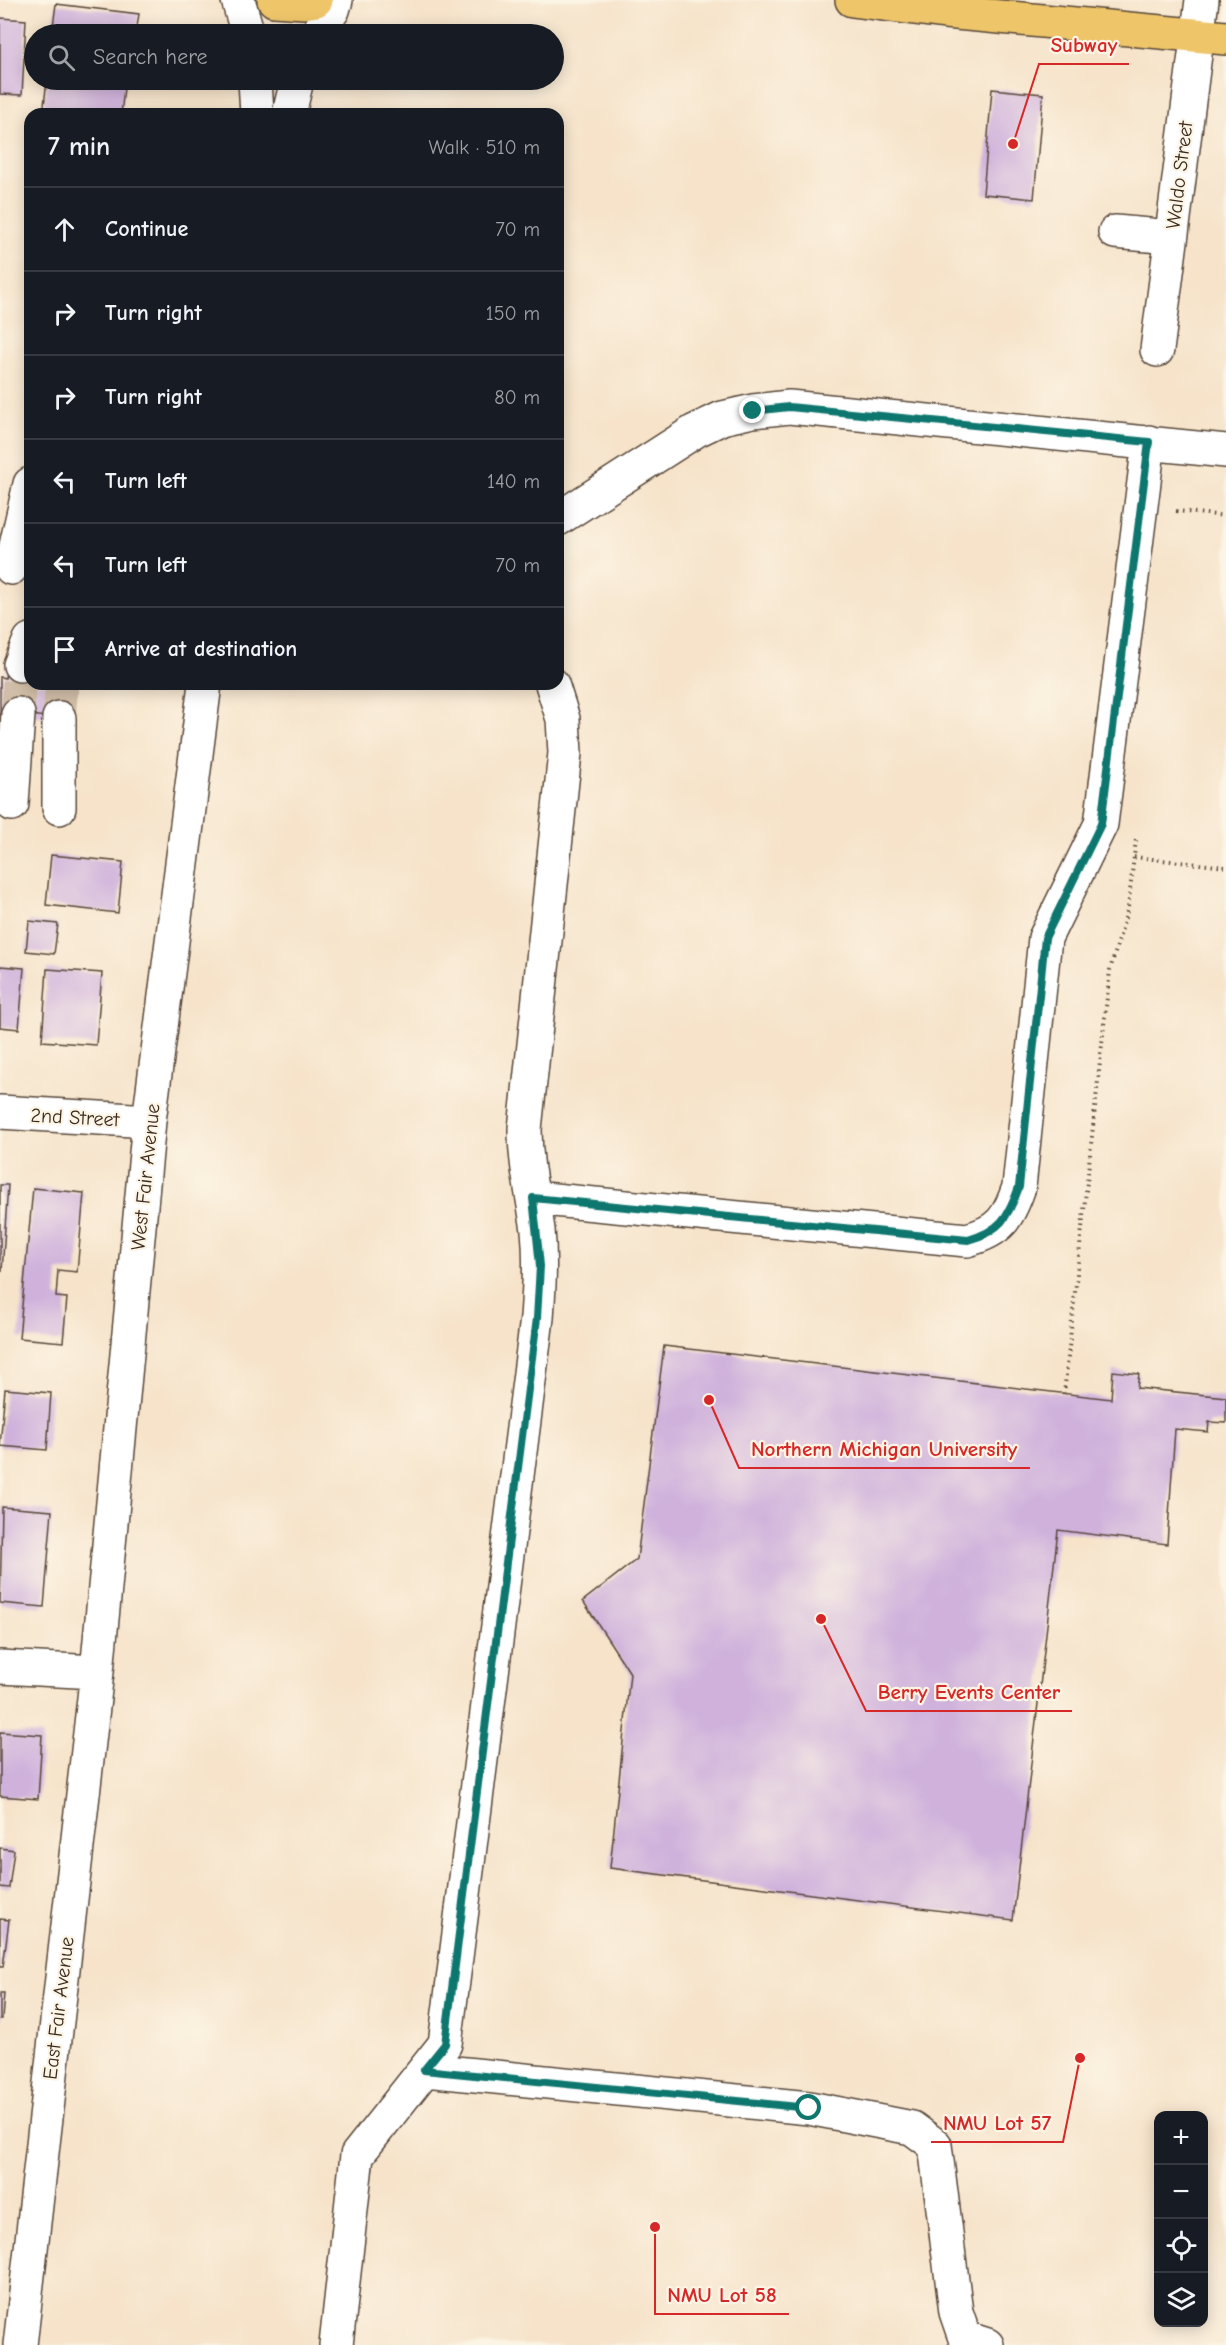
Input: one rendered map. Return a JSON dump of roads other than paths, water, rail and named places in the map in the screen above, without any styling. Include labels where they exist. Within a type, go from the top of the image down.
[{"type":"main road","points":[[274,0],[283,2],[316,0]]},
{"type":"main road","points":[[852,0],[945,12],[1212,36]]},
{"type":"street","points":[[238,0],[245,24]]},
{"type":"street","points":[[324,24],[333,10],[336,0]]},
{"type":"street","name":"Waldo Street","points":[[1157,350],[1172,237],[1212,36],[1202,0]]},
{"type":"street","points":[[256,90],[257,108]]},
{"type":"street","points":[[290,108],[295,90]]},
{"type":"street","points":[[1115,232],[1172,237]]},
{"type":"street","points":[[564,515],[695,431],[722,418],[753,411],[789,407],[1149,442],[1226,452]]},
{"type":"street","points":[[533,1198],[968,1240],[987,1235],[1002,1222],[1013,1204],[1019,1187],[1045,938],[1101,824],[1149,442]]},
{"type":"street","points":[[14,569],[24,516]]},
{"type":"street","name":"West Fair Avenue","points":[[97,1672],[150,1121],[204,690]]},
{"type":"street","points":[[336,2345],[357,2155],[445,2044],[537,1318],[540,1266],[533,1198],[525,1158],[525,1129],[565,753],[563,719],[554,690]]},
{"type":"street","points":[[40,716],[37,806],[40,716]]},
{"type":"street","name":"2nd Street","points":[[0,1112],[150,1121]]},
{"type":"street","points":[[0,1667],[97,1672]]},
{"type":"street","name":"East Fair Avenue","points":[[20,2345],[97,1672]]},
{"type":"street","points":[[424,2070],[809,2108],[912,2128],[935,2145],[957,2313],[965,2338],[987,2345]]},
{"type":"tunnel","points":[[18,714],[20,665]]},
{"type":"tunnel","points":[[59,718],[61,690]]},
{"type":"place","name":"Subway","points":[[1013,144]]},
{"type":"place","name":"Northern Michigan University","points":[[709,1400]]},
{"type":"place","name":"Berry Events Center","points":[[821,1619]]},
{"type":"place","name":"NMU Lot 57","points":[[1080,2058]]},
{"type":"place","name":"NMU Lot 58","points":[[655,2227]]}]
